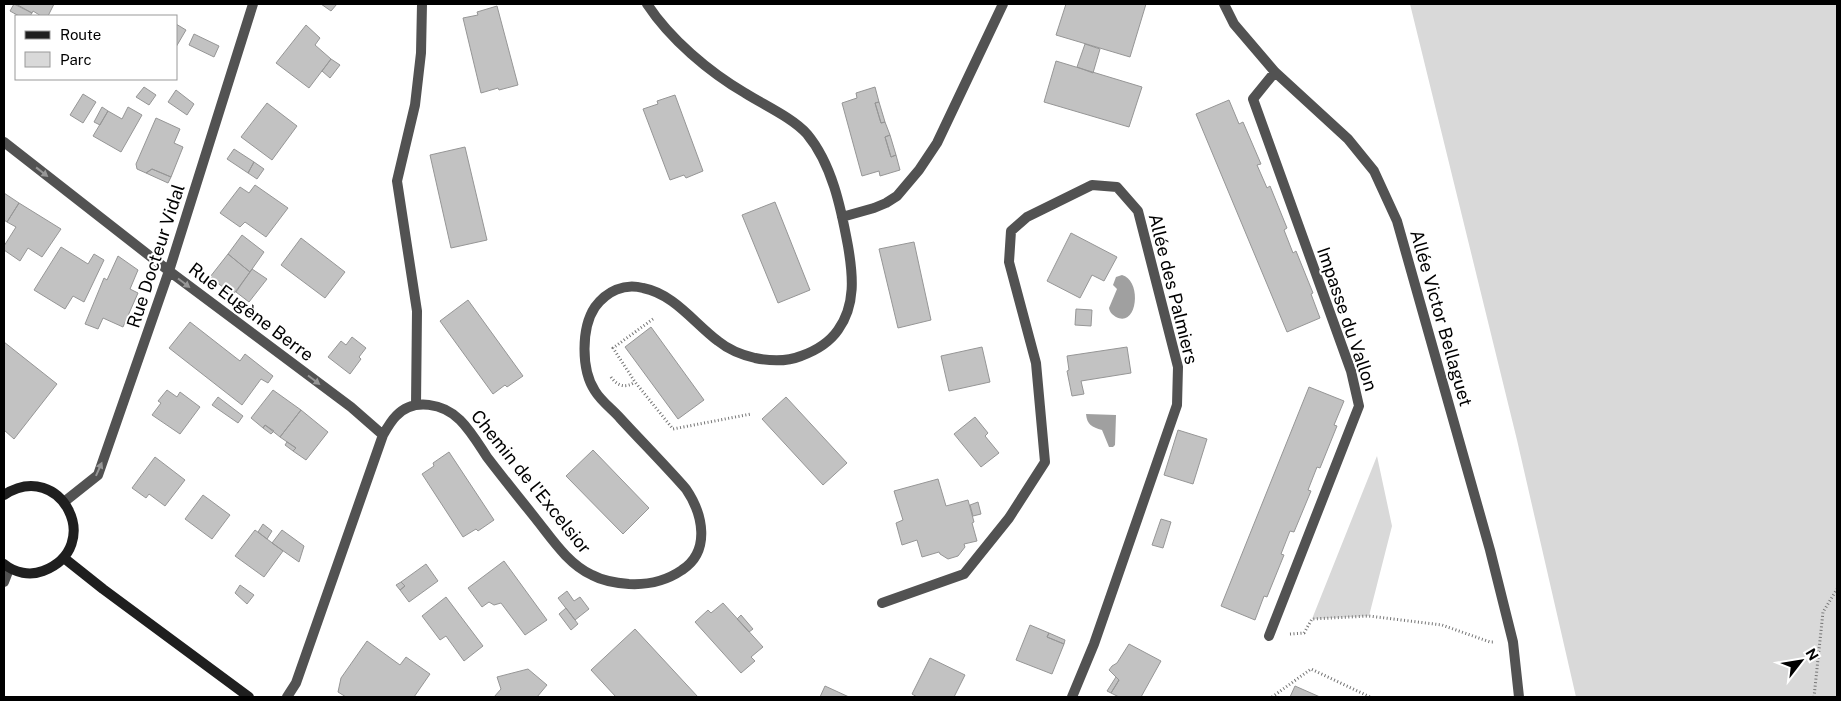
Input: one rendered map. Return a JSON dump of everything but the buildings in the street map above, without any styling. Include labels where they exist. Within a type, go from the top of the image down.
[{"type":"main road","points":[[4,495],[12,489],[26,486],[40,487],[53,492],[64,502],[72,515],[74,530],[72,545],[64,558],[53,568],[39,573],[24,574],[6,566]]},
{"type":"main road","points":[[64,558],[249,697]]},
{"type":"street","name":"Rue Docteur Vidal","points":[[64,502],[98,475],[169,271],[253,4]]},
{"type":"street","points":[[286,697],[296,683],[384,435],[396,416],[416,405],[418,311],[398,180],[415,105],[421,53],[422,4]]},
{"type":"street","name":"Chemin de l'Excelsior","points":[[416,405],[434,405],[443,408],[460,419],[561,550],[578,566],[591,575],[604,580],[644,584],[655,582],[672,576],[688,566],[697,555],[702,534],[699,516],[686,489],[594,390],[584,352],[585,331],[591,314],[604,297],[613,290],[631,286],[644,288],[657,292],[671,301],[718,342],[741,354],[762,359],[783,360],[804,355],[824,344],[833,337],[845,318],[851,302],[851,266],[842,217],[823,160],[814,144],[802,129],[722,79],[702,63],[660,23],[647,4]]},
{"type":"street","points":[[842,217],[874,208],[896,196],[938,144],[1003,4]]},
{"type":"street","name":"Allée Victor Bellaguet","points":[[1224,4],[1234,24],[1275,72],[1348,139],[1374,171],[1397,221],[1490,550],[1513,642],[1519,697]]},
{"type":"street","name":"Impasse du Vallon","points":[[1269,636],[1359,406],[1351,371],[1253,99],[1275,72]]},
{"type":"street","name":"Rue Eugène Berre","points":[[4,142],[169,271],[351,407],[384,435]]},
{"type":"street","name":"Allée des Palmiers","points":[[882,603],[964,574],[1008,518],[1045,462],[1036,363],[1009,262],[1011,230],[1027,217],[1092,185],[1117,187],[1138,211],[1178,367],[1177,405],[1094,644],[1072,697]]},
{"type":"street","points":[[4,582],[6,566]]},
{"type":"path","points":[[652,319],[613,348],[635,382],[673,429],[751,414]]},
{"type":"path","points":[[609,373],[615,382],[620,385],[629,386],[635,382]]},
{"type":"path","points":[[1814,697],[1823,612],[1837,589]]},
{"type":"path","points":[[1269,636],[1304,633],[1312,620],[1369,616],[1442,625],[1490,642]]},
{"type":"path","points":[[1272,697],[1311,670],[1370,697]]},
{"type":"green space","points":[[1410,4],[1837,4],[1837,697],[1576,697],[1517,440]]},
{"type":"green space","points":[[1377,456],[1392,526],[1369,616],[1312,619]]},
{"type":"shaded area","points":[[1122,275],[1133,285],[1135,293],[1133,310],[1129,316],[1123,319],[1116,317],[1109,308],[1117,289],[1113,285],[1116,277]]},
{"type":"shaded area","points":[[1086,414],[1116,415],[1115,445],[1113,447],[1109,447],[1102,430],[1093,427],[1089,423]]}]
